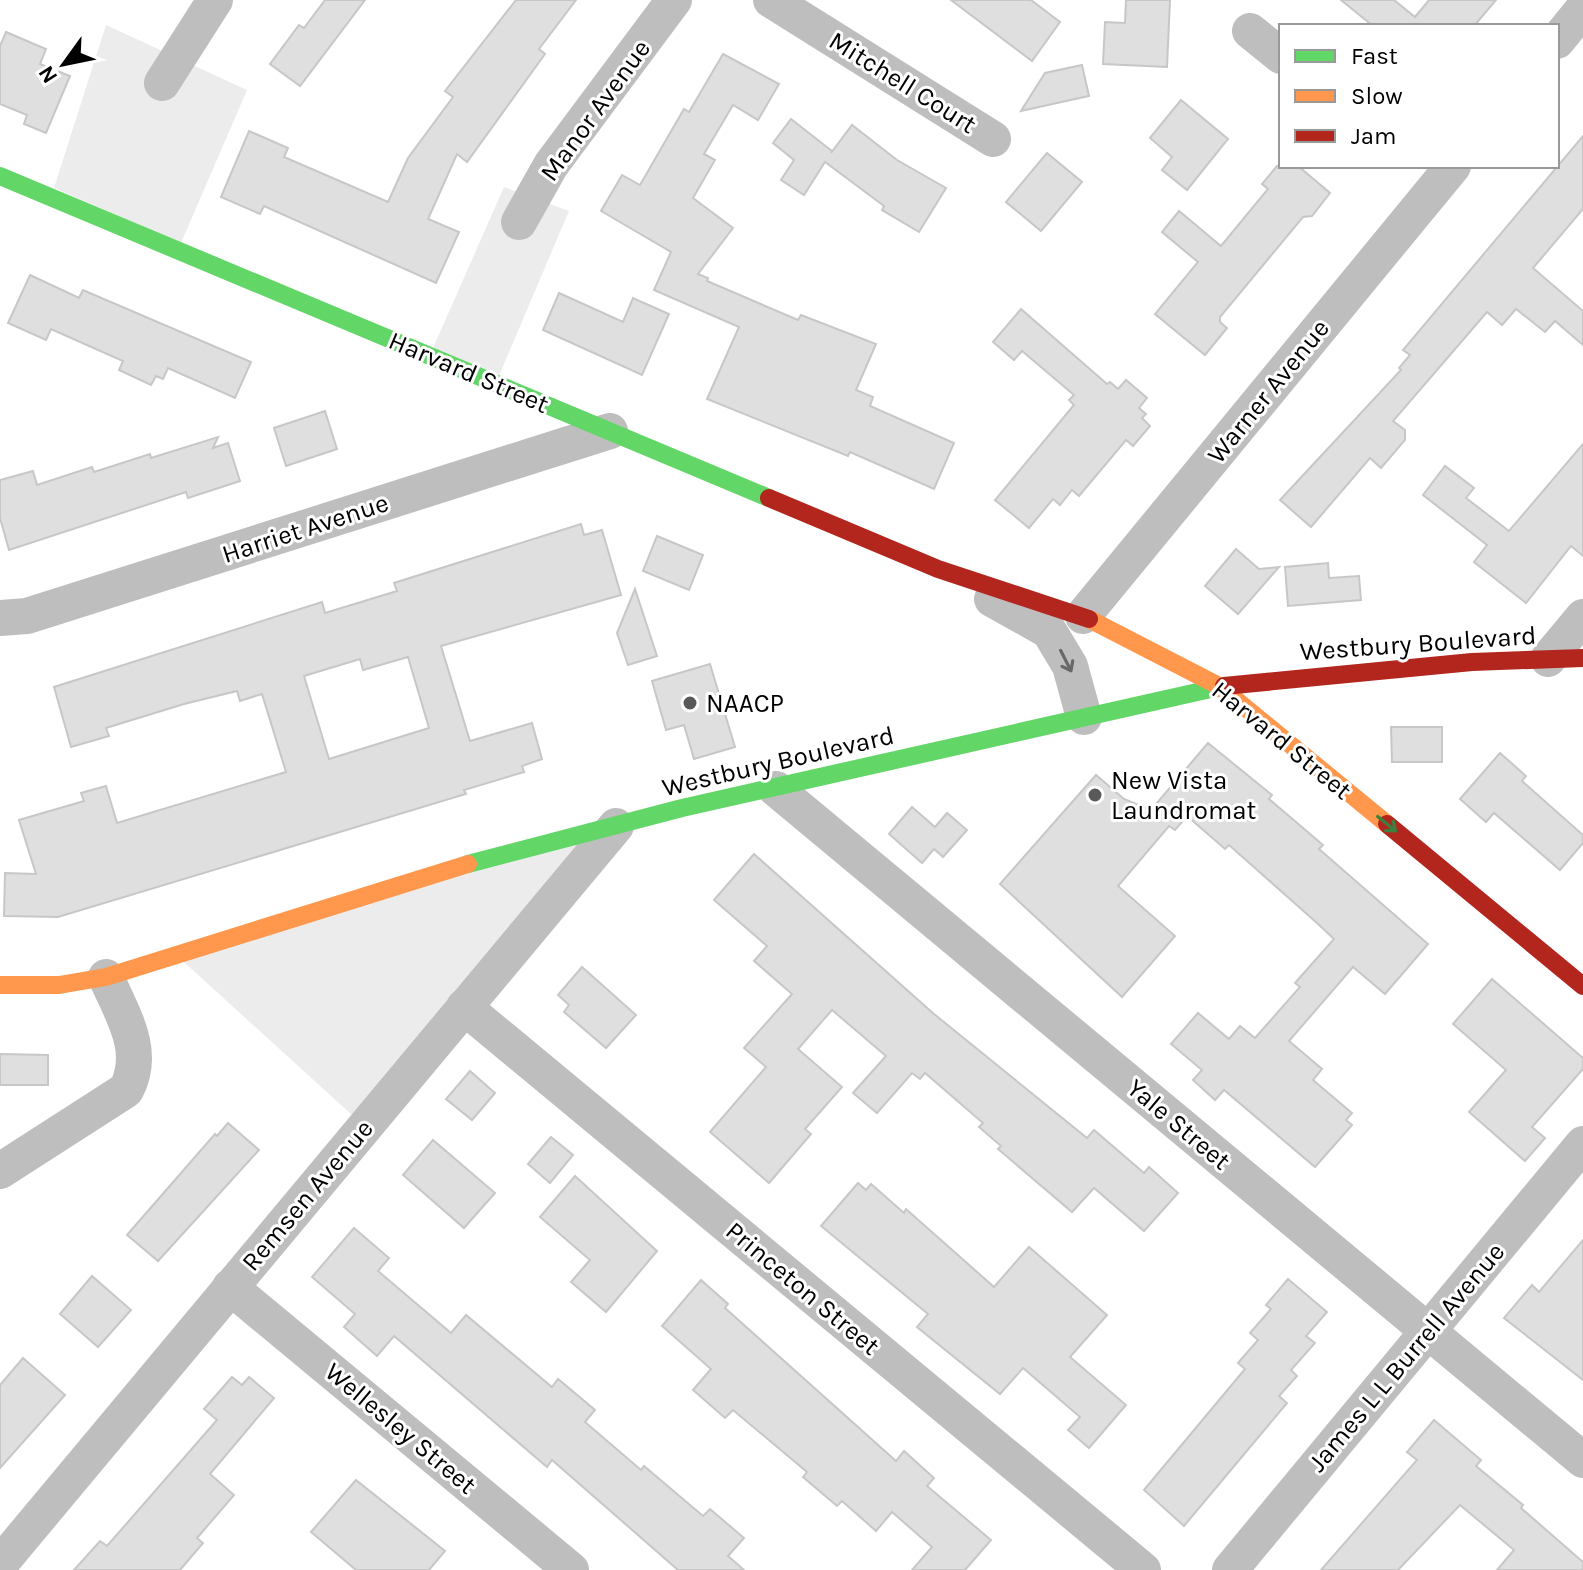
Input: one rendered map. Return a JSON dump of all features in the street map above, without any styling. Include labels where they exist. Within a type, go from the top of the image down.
[{"type":"street","points":[[162,83],[215,0]]},
{"type":"street","name":"Manor Avenue","points":[[519,222],[551,165],[674,0]]},
{"type":"street","name":"Mitchell Court","points":[[771,0],[993,139]]},
{"type":"street","points":[[1559,39],[1583,9]]},
{"type":"street","points":[[1250,31],[1279,54]]},
{"type":"street","name":"Warner Avenue","points":[[1083,616],[1437,172]]},
{"type":"street","name":"Harvard Street","points":[[0,176],[938,569],[1083,616],[1219,686],[1583,986]]},
{"type":"street","name":"Harriet Avenue","points":[[0,618],[27,616],[610,431]]},
{"type":"street","name":"Harvard Street","points":[[938,569],[1049,631],[1070,666],[1084,717]]},
{"type":"street","points":[[1566,658],[1583,617]]},
{"type":"street","name":"Westbury Boulevard","points":[[0,985],[59,985],[106,977],[427,875],[616,826],[1219,686],[1472,662],[1566,658]]},
{"type":"street","name":"Yale Street","points":[[776,789],[1583,1460]]},
{"type":"street","name":"Remsen Avenue","points":[[0,1564],[616,826]]},
{"type":"street","points":[[0,1171],[126,1090],[135,1073],[137,1055],[106,977]]},
{"type":"street","name":"Princeton Street","points":[[464,1007],[1143,1570]]},
{"type":"street","name":"James L L Burrell Avenue","points":[[1230,1570],[1583,1144]]},
{"type":"street","name":"Wellesley Street","points":[[230,1287],[571,1570]]},
{"type":"shaded area","points":[[106,25],[247,90],[181,243],[54,188]]},
{"type":"shaded area","points":[[504,187],[569,211],[498,378],[433,348]]},
{"type":"shaded area","points":[[616,826],[364,1126],[174,953]]},
{"type":"building","points":[[325,0],[365,0],[300,86],[270,64],[299,25],[304,28]]},
{"type":"building","points":[[516,0],[576,0],[539,49],[545,54],[467,162],[457,154],[428,219],[459,232],[436,283],[264,206],[260,214],[221,197],[249,131],[288,148],[284,157],[388,202],[408,158],[453,97],[445,91]]},
{"type":"building","points":[[951,0],[1031,0],[1060,22],[1032,61]]},
{"type":"building","points":[[1126,0],[1170,0],[1167,67],[1103,64],[1105,22],[1125,23]]},
{"type":"building","points":[[1341,0],[1394,0],[1415,17],[1429,0],[1496,0],[1476,24],[1371,24]]},
{"type":"building","points":[[6,32],[46,49],[40,64],[70,76],[46,133],[24,124],[27,115],[0,104],[0,46]]},
{"type":"building","points":[[723,54],[779,84],[758,120],[733,105],[704,154],[715,160],[693,198],[733,228],[698,274],[708,278],[707,281],[798,320],[801,315],[876,344],[856,390],[873,397],[870,406],[954,443],[934,489],[850,452],[848,456],[707,399],[739,327],[654,290],[671,252],[601,211],[622,175],[640,185],[684,109],[689,112]]},
{"type":"building","points":[[1082,65],[1089,96],[1021,111],[1045,73]]},
{"type":"building","points":[[1181,100],[1228,139],[1187,190],[1162,170],[1172,157],[1150,138]]},
{"type":"building","points":[[791,119],[831,153],[852,125],[897,160],[946,188],[919,232],[882,210],[884,206],[825,162],[804,195],[781,180],[794,160],[773,143]]},
{"type":"building","points":[[1583,136],[1583,209],[1533,268],[1583,311],[1583,345],[1555,321],[1545,332],[1516,309],[1502,325],[1487,312],[1393,421],[1405,430],[1405,440],[1381,468],[1370,458],[1311,527],[1280,500],[1401,370],[1399,368],[1410,355],[1403,350]]},
{"type":"building","points":[[1047,153],[1082,182],[1041,231],[1006,202]]},
{"type":"building","points":[[1277,166],[1300,168],[1330,193],[1312,216],[1303,217],[1220,317],[1220,322],[1227,328],[1205,355],[1155,314],[1198,262],[1162,232],[1179,211],[1221,246],[1268,189],[1262,184]]},
{"type":"building","points":[[30,275],[79,298],[83,290],[251,362],[235,398],[168,368],[163,379],[156,376],[151,385],[119,370],[123,361],[51,329],[46,340],[8,323]]},
{"type":"building","points":[[559,293],[623,322],[633,298],[669,314],[642,375],[543,330]]},
{"type":"building","points":[[1021,309],[1107,384],[1110,382],[1118,389],[1126,380],[1147,398],[1139,408],[1146,414],[1142,418],[1150,426],[1133,446],[1126,440],[1079,496],[1072,490],[1060,505],[1053,499],[1029,528],[995,500],[1074,405],[1069,400],[1074,395],[1022,351],[1014,360],[993,342]]},
{"type":"building","points":[[325,411],[337,449],[286,466],[274,428]]},
{"type":"building","points":[[218,437],[213,448],[228,443],[240,481],[188,498],[186,492],[9,550],[0,518],[0,480],[33,471],[37,485],[92,467],[94,472]]},
{"type":"building","points":[[1583,444],[1583,556],[1571,546],[1526,603],[1474,562],[1487,545],[1423,495],[1445,466],[1474,488],[1466,498],[1509,531]]},
{"type":"building","points":[[581,524],[584,535],[602,530],[621,595],[441,646],[470,741],[532,723],[542,759],[522,766],[524,772],[464,790],[466,794],[58,917],[4,916],[5,873],[36,874],[19,820],[84,801],[81,793],[106,786],[117,823],[286,772],[262,694],[240,701],[237,691],[184,704],[106,728],[109,736],[71,747],[54,687],[322,602],[325,613],[397,591],[394,583]],"holes":[[[408,657],[429,728],[329,759],[304,676],[360,659],[363,670]]]},
{"type":"building","points":[[657,536],[703,555],[689,590],[643,571]]},
{"type":"building","points":[[1236,549],[1259,569],[1279,567],[1238,614],[1205,586]]},
{"type":"building","points":[[1328,563],[1329,578],[1359,576],[1361,600],[1288,606],[1285,567]]},
{"type":"building","points":[[635,589],[657,656],[628,665],[617,633]]},
{"type":"building","name":"NAACP","points":[[710,664],[735,747],[694,759],[684,725],[666,730],[652,681]]},
{"type":"building","points":[[1391,727],[1442,727],[1442,762],[1392,762]]},
{"type":"building","points":[[1208,743],[1272,795],[1269,799],[1323,845],[1319,849],[1428,944],[1385,994],[1353,967],[1289,1041],[1322,1069],[1313,1080],[1352,1113],[1346,1120],[1352,1125],[1315,1167],[1224,1090],[1215,1100],[1193,1080],[1202,1070],[1171,1044],[1198,1013],[1229,1039],[1240,1026],[1255,1038],[1300,987],[1295,983],[1334,939],[1317,923],[1229,845],[1225,849],[1187,816],[1175,830],[1169,826],[1118,886],[1175,936],[1122,997],[1000,884],[1096,775],[1124,799],[1151,810]]},
{"type":"building","points":[[1500,753],[1526,776],[1522,781],[1583,835],[1583,843],[1560,870],[1494,813],[1486,822],[1460,799]]},
{"type":"building","points":[[912,807],[935,827],[947,813],[967,830],[943,857],[934,849],[922,863],[889,834]]},
{"type":"building","points":[[754,854],[934,1014],[1087,1138],[1094,1130],[1144,1173],[1149,1167],[1178,1193],[1144,1231],[1094,1188],[1072,1212],[998,1149],[1001,1146],[979,1127],[983,1123],[925,1073],[920,1079],[912,1073],[877,1113],[853,1093],[886,1056],[832,1010],[798,1049],[842,1087],[805,1129],[811,1134],[769,1183],[710,1132],[766,1067],[744,1048],[792,994],[754,961],[767,946],[714,900]]},
{"type":"building","points":[[582,967],[636,1015],[606,1048],[564,1012],[569,1005],[558,995]]},
{"type":"building","points":[[1492,979],[1583,1058],[1583,1069],[1532,1127],[1545,1138],[1525,1161],[1469,1112],[1506,1070],[1453,1024]]},
{"type":"building","points":[[0,1054],[48,1055],[48,1085],[0,1085]]},
{"type":"building","points":[[470,1071],[495,1093],[472,1120],[446,1099]]},
{"type":"building","points":[[228,1123],[259,1150],[158,1261],[127,1235]]},
{"type":"building","points":[[551,1137],[573,1155],[550,1183],[528,1164]]},
{"type":"building","points":[[433,1140],[495,1193],[464,1228],[403,1175]]},
{"type":"building","points":[[575,1176],[657,1251],[606,1312],[571,1282],[590,1260],[540,1217]]},
{"type":"building","points":[[858,1183],[866,1190],[871,1184],[904,1213],[906,1209],[994,1287],[1029,1247],[1107,1315],[1070,1357],[1126,1405],[1089,1448],[1068,1430],[1080,1417],[1023,1368],[1000,1394],[917,1327],[928,1314],[821,1226]]},
{"type":"building","points":[[354,1228],[389,1258],[378,1271],[451,1333],[466,1315],[552,1387],[558,1379],[595,1410],[585,1422],[641,1470],[644,1466],[703,1516],[710,1509],[744,1538],[728,1556],[744,1570],[678,1570],[552,1460],[547,1467],[394,1336],[377,1356],[344,1327],[355,1314],[312,1277]]},
{"type":"building","points":[[1583,1240],[1583,1380],[1504,1318],[1532,1285],[1539,1292]]},
{"type":"building","points":[[92,1276],[131,1310],[98,1347],[60,1314]]},
{"type":"building","points":[[1288,1279],[1327,1312],[1306,1336],[1315,1343],[1291,1370],[1297,1376],[1279,1396],[1287,1403],[1184,1526],[1144,1490],[1245,1369],[1238,1363],[1258,1340],[1250,1333],[1271,1309],[1266,1305]]},
{"type":"building","points":[[701,1280],[728,1304],[725,1308],[896,1461],[904,1451],[934,1478],[927,1486],[991,1540],[965,1570],[912,1570],[932,1547],[892,1512],[876,1531],[842,1501],[837,1506],[803,1477],[807,1472],[733,1410],[725,1418],[693,1390],[711,1369],[662,1326]]},
{"type":"building","points":[[23,1358],[65,1395],[0,1468],[0,1385]]},
{"type":"building","points":[[232,1377],[242,1385],[249,1377],[274,1398],[210,1474],[234,1495],[197,1538],[203,1543],[180,1570],[74,1570],[100,1541],[107,1546],[217,1420],[204,1409]]},
{"type":"building","points":[[1434,1420],[1481,1460],[1476,1466],[1583,1562],[1583,1570],[1497,1570],[1514,1550],[1460,1505],[1398,1570],[1321,1570],[1417,1460],[1407,1452]]},
{"type":"building","points":[[356,1480],[445,1551],[429,1570],[356,1570],[311,1532]]},
{"type":"traffic: fast","points":[[0,176],[769,498]]},
{"type":"traffic: fast","points":[[468,864],[682,808],[1224,686]]},
{"type":"traffic: slow","points":[[1089,619],[1219,686],[1387,824]]},
{"type":"traffic: slow","points":[[0,985],[59,985],[106,977],[468,864]]},
{"type":"traffic: jam","points":[[769,498],[938,569],[1089,619]]},
{"type":"traffic: jam","points":[[1224,686],[1472,662],[1583,658]]},
{"type":"traffic: jam","points":[[1387,824],[1583,986]]},
{"type":"place","name":"NAACP","points":[[690,703]]},
{"type":"place","name":"New Vista Laundromat","points":[[1095,795]]}]
